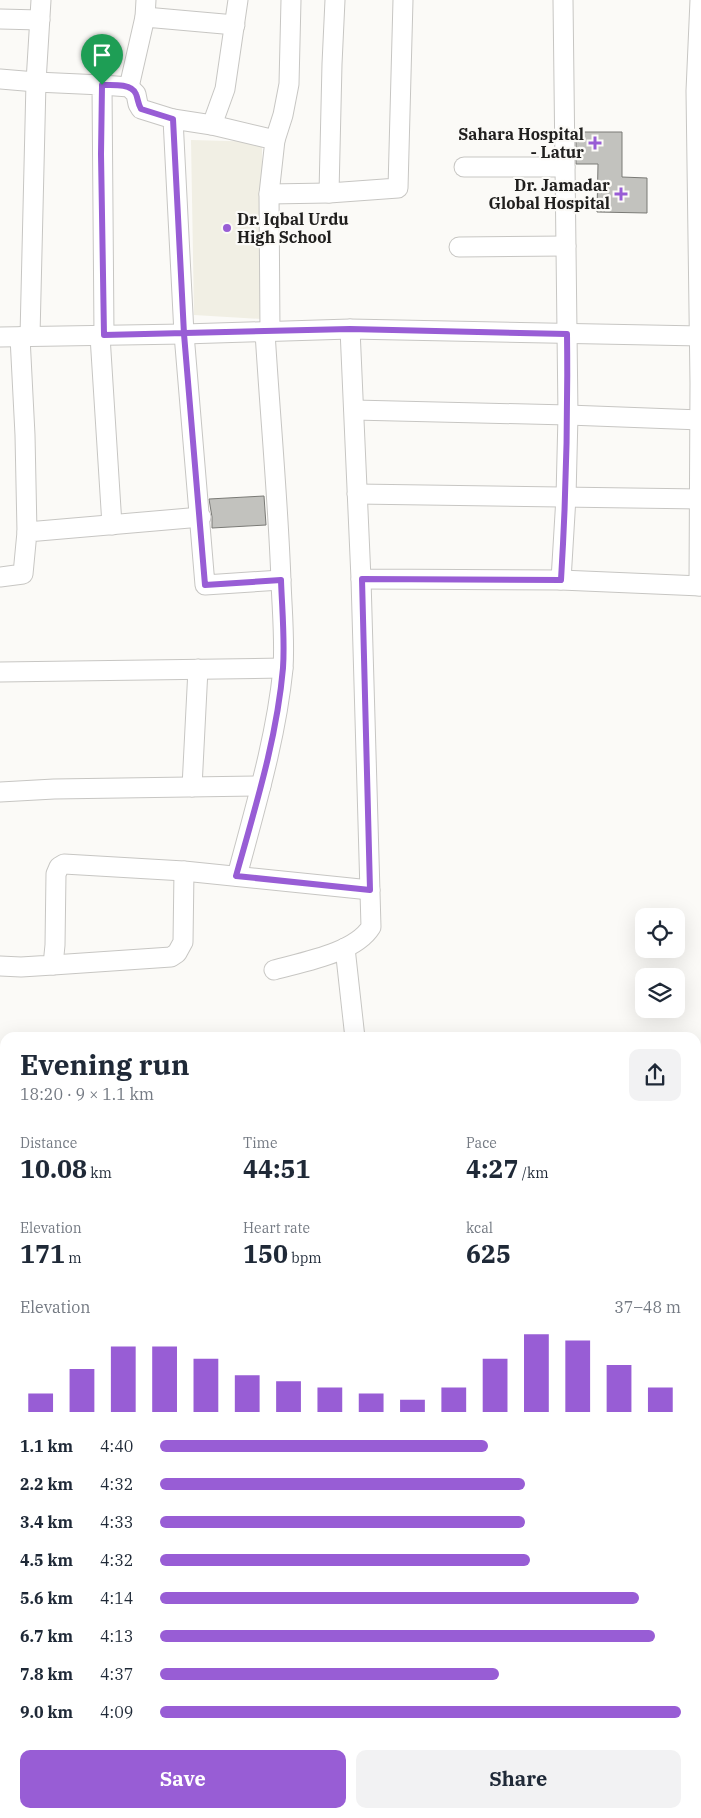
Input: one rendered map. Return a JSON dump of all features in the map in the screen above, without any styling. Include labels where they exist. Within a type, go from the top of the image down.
[{"type":"street","points":[[0,577],[22,574],[27,532],[25,337],[41,0]]},
{"type":"street","points":[[212,125],[225,89],[238,0]]},
{"type":"street","points":[[236,876],[261,786],[275,724],[283,668],[281,580],[268,332],[269,194],[274,140],[283,115],[289,84],[291,0]]},
{"type":"street","points":[[330,193],[335,0]]},
{"type":"street","points":[[269,194],[330,193],[398,188],[403,0]]},
{"type":"street","points":[[561,580],[566,498],[568,415],[562,0]]},
{"type":"street","points":[[362,579],[561,580],[700,586],[700,0]]},
{"type":"street","points":[[129,87],[146,9],[235,25]]},
{"type":"street","points":[[0,19],[40,20]]},
{"type":"street","points":[[0,79],[129,87],[134,89],[141,109],[173,119],[212,125],[274,140]]},
{"type":"street","points":[[102,85],[102,336],[112,525]]},
{"type":"street","points":[[173,119],[184,334],[201,517],[205,585],[281,580]]},
{"type":"street","points":[[464,167],[565,167]]},
{"type":"street","points":[[459,247],[566,246]]},
{"type":"street","points":[[0,337],[350,329],[700,336]]},
{"type":"street","points":[[274,970],[345,948],[359,941],[371,927],[362,579],[350,329]]},
{"type":"street","points":[[354,410],[700,420]]},
{"type":"street","points":[[357,494],[700,499]]},
{"type":"street","points":[[27,532],[201,517]]},
{"type":"street","points":[[0,672],[283,668]]},
{"type":"street","points":[[192,787],[198,669]]},
{"type":"street","points":[[0,792],[54,789],[261,786]]},
{"type":"street","points":[[53,965],[56,874],[59,867],[64,864],[184,871],[370,890]]},
{"type":"street","points":[[0,966],[20,967],[171,957],[177,953],[183,942],[184,871]]},
{"type":"street","points":[[345,948],[354,1032]]},
{"type":"shaded area","name":"Dr. Iqbal Urdu High School","points":[[191,140],[262,142],[262,319],[194,315]]},
{"type":"building","points":[[576,132],[622,132],[622,177],[647,178],[647,213],[597,212],[598,164],[576,164]]},
{"type":"building","points":[[264,496],[266,525],[212,528],[209,499]]},
{"type":"place","name":"Sahara Hospital - Latur","points":[[595,143]]},
{"type":"place","name":"Dr. Jamadar Global Hospital","points":[[621,194]]},
{"type":"place","name":"Dr. Iqbal Urdu High School","points":[[227,228]]},
{"type":"route","points":[[102,85],[101,154],[104,335],[184,334],[350,329],[567,334],[566,498],[561,580],[362,579],[362,639],[370,890],[236,876],[261,786],[275,724],[283,668],[281,580],[205,585],[201,517],[184,334],[173,119],[145,112],[141,109],[134,89],[102,85]]}]
